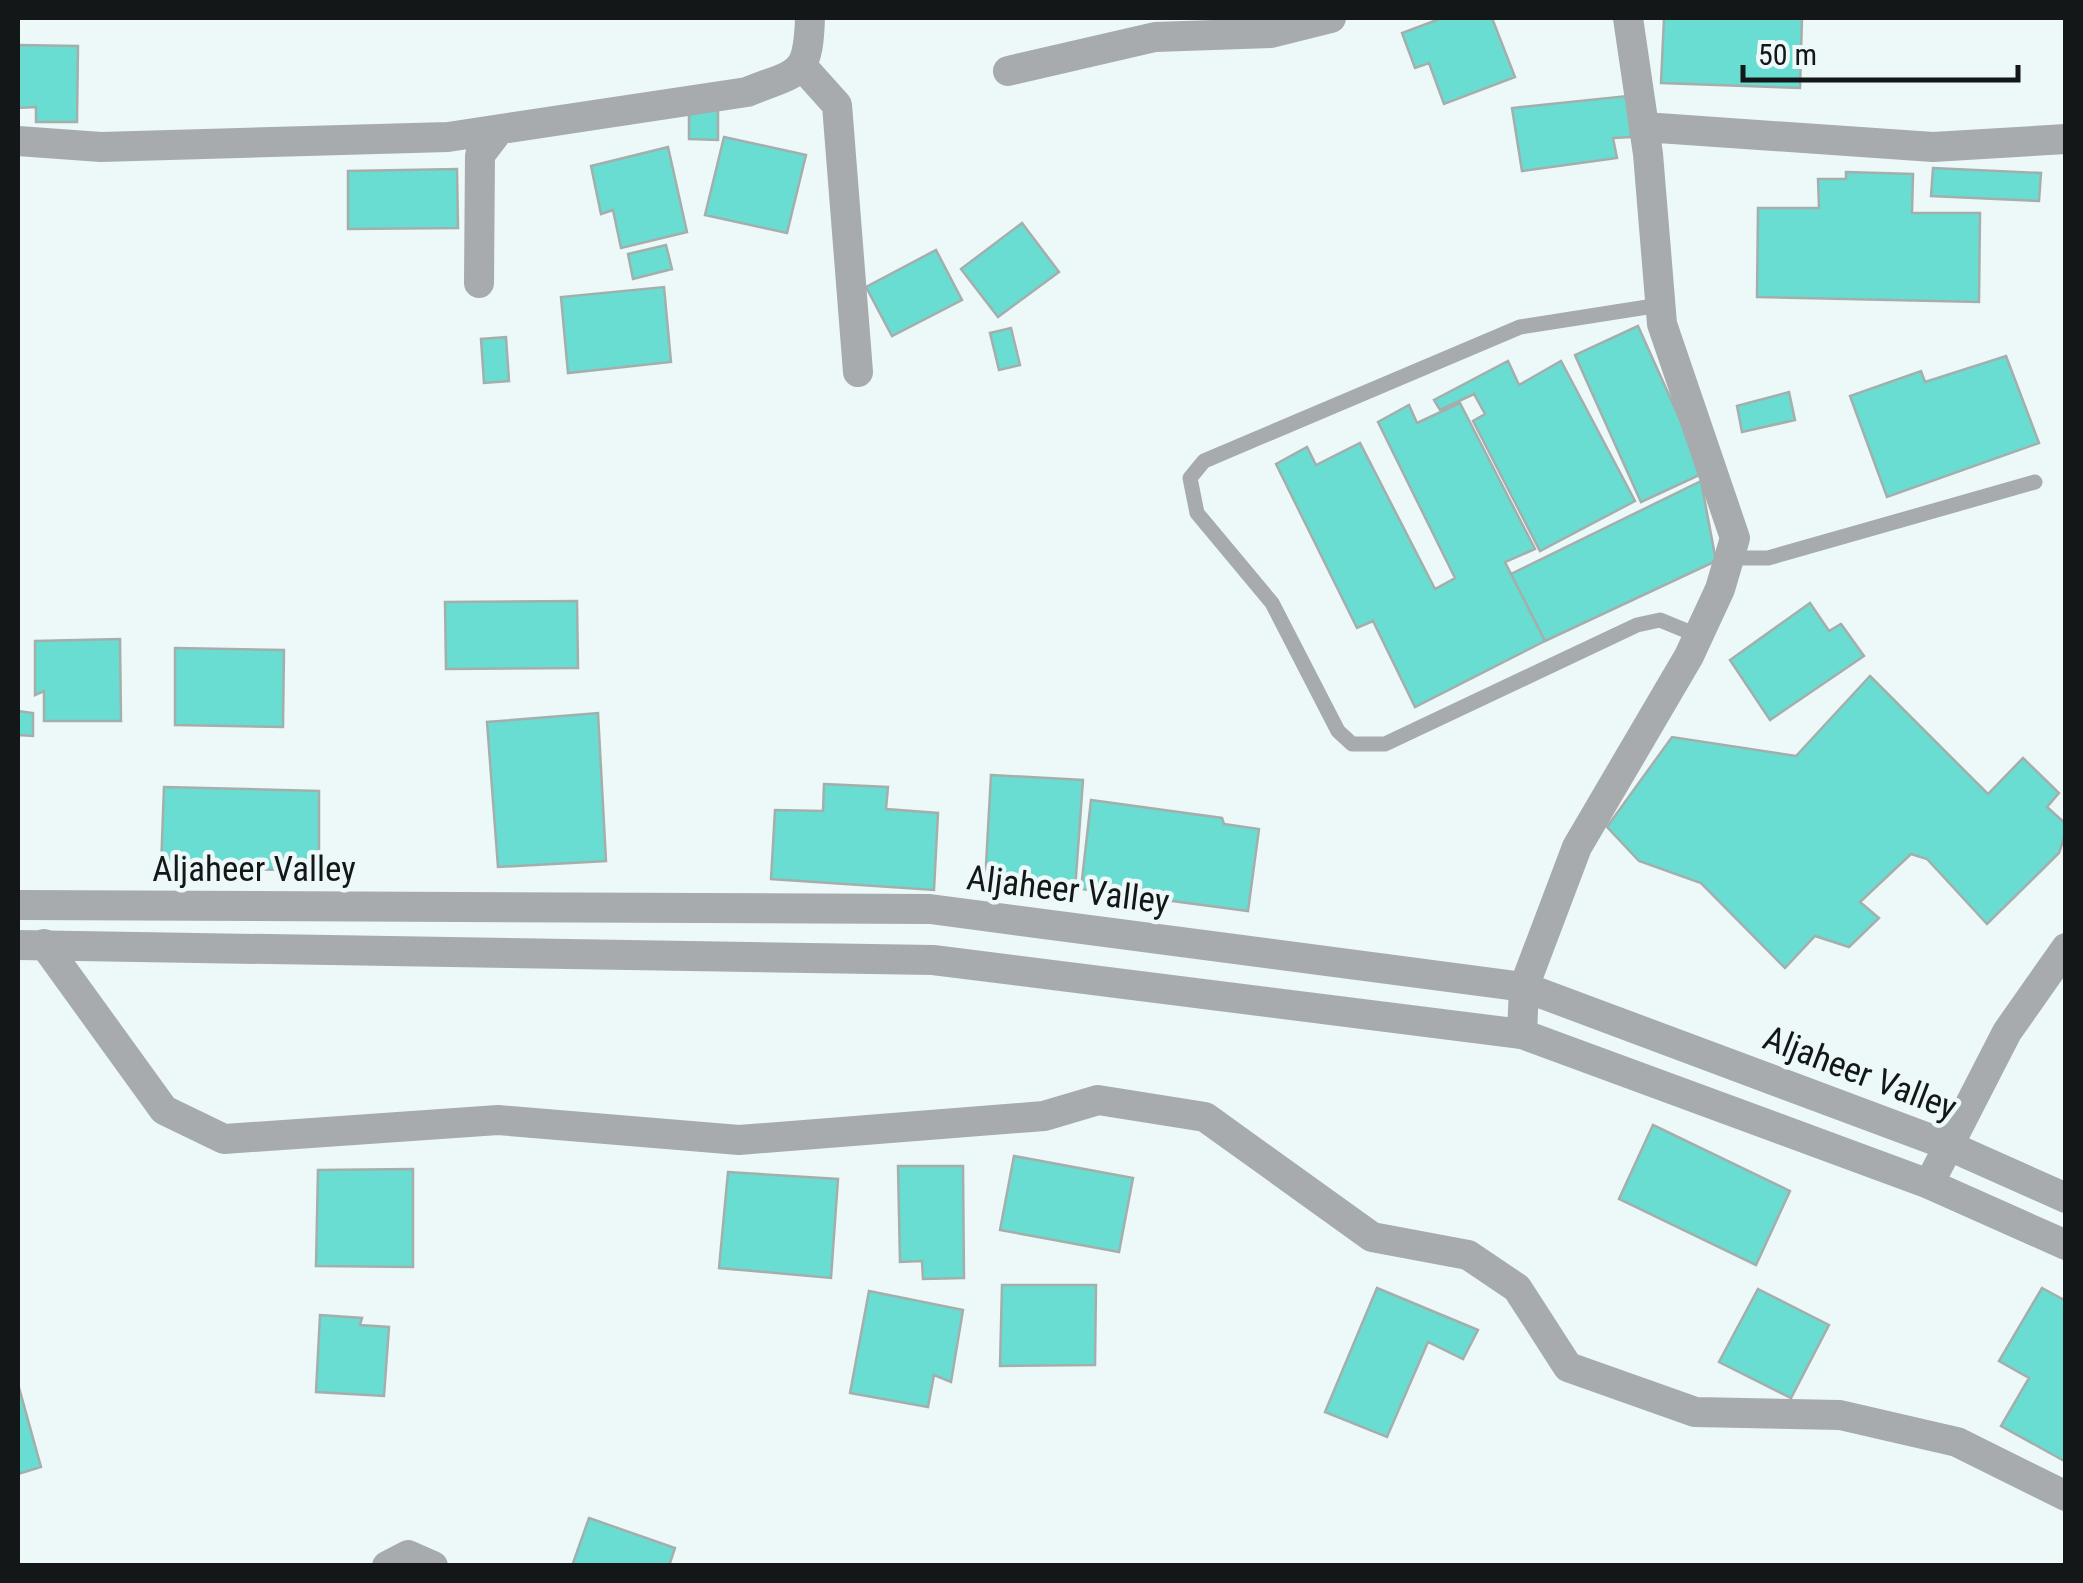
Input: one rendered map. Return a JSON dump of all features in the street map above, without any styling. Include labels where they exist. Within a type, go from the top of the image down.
[{"type":"street","points":[[18,141],[100,147],[448,137],[747,92],[802,66],[809,53],[810,18]]},
{"type":"street","points":[[1008,71],[1155,36],[1271,32],[1331,18]]},
{"type":"street","points":[[1522,1034],[1524,987],[1577,847],[1699,636],[1720,590],[1735,538],[1662,324],[1644,127],[1628,18]]},
{"type":"street","points":[[802,66],[837,104],[858,372]]},
{"type":"street","points":[[1644,127],[1933,147],[2066,139]]},
{"type":"street","points":[[478,283],[480,155],[499,130]]},
{"type":"street","name":"Aljaheer Valley","points":[[18,905],[930,910],[1524,987],[1946,1145],[2066,1198]]},
{"type":"street","points":[[31,944],[933,960],[1522,1034],[1929,1184],[2066,1245]]},
{"type":"street","points":[[31,944],[164,1110],[224,1139],[498,1120],[739,1140],[1044,1116],[1098,1100],[1205,1117],[1372,1236],[1468,1255],[1517,1288],[1568,1367],[1695,1412],[1840,1415],[1957,1442],[2066,1496]]},
{"type":"street","points":[[1929,1184],[2007,1032],[2066,948]]},
{"type":"street","points":[[387,1566],[408,1556],[433,1566]]},
{"type":"lane","points":[[1660,305],[1520,327],[1204,461],[1190,478],[1197,513],[1272,603],[1338,731],[1352,744],[1386,744],[1637,625],[1660,620],[1699,636]]},
{"type":"lane","points":[[1729,558],[1768,558],[2035,482]]},
{"type":"building","points":[[1442,18],[1492,18],[1515,77],[1444,104],[1429,63],[1415,68],[1402,33]]},
{"type":"building","points":[[1664,18],[1802,18],[1800,88],[1661,83]]},
{"type":"building","points":[[18,45],[78,46],[77,122],[36,122],[36,107],[18,108]]},
{"type":"building","points":[[1627,96],[1631,137],[1613,138],[1617,158],[1522,171],[1512,108]]},
{"type":"building","points":[[689,108],[718,108],[718,140],[689,139]]},
{"type":"building","points":[[724,137],[806,155],[787,233],[705,215]]},
{"type":"building","points":[[668,147],[687,232],[621,248],[613,210],[601,214],[591,166]]},
{"type":"building","points":[[1933,168],[2041,173],[2039,201],[1931,196]]},
{"type":"building","points":[[457,169],[458,228],[348,229],[348,171]]},
{"type":"building","points":[[1846,172],[1913,174],[1912,213],[1980,213],[1979,302],[1757,297],[1758,208],[1819,208],[1818,179],[1846,179]]},
{"type":"building","points":[[1022,223],[1059,272],[998,317],[961,269]]},
{"type":"building","points":[[666,245],[672,269],[633,279],[628,254]]},
{"type":"building","points":[[936,250],[962,300],[892,336],[866,287]]},
{"type":"building","points":[[664,287],[671,362],[568,373],[561,297]]},
{"type":"building","points":[[1638,326],[1704,473],[1641,502],[1575,355]]},
{"type":"building","points":[[1011,328],[1020,365],[999,370],[990,333]]},
{"type":"building","points":[[506,337],[509,381],[484,383],[481,339]]},
{"type":"building","points":[[2006,356],[2039,443],[1887,497],[1850,396],[1921,371],[1925,382]]},
{"type":"building","points":[[1508,361],[1519,385],[1561,361],[1635,501],[1540,551],[1473,421],[1485,414],[1474,394],[1440,410],[1434,400]]},
{"type":"building","points":[[1789,392],[1795,420],[1742,432],[1737,406]]},
{"type":"building","points":[[1460,403],[1535,549],[1505,562],[1545,641],[1415,707],[1373,621],[1357,628],[1276,464],[1307,447],[1316,465],[1360,443],[1435,589],[1455,578],[1378,422],[1409,405],[1417,423]]},
{"type":"building","points":[[1701,481],[1716,561],[1545,641],[1511,574]]},
{"type":"building","points":[[577,601],[578,668],[446,669],[445,602]]},
{"type":"building","points":[[1810,603],[1829,631],[1841,624],[1864,656],[1770,720],[1730,660]]},
{"type":"building","points":[[120,639],[121,721],[44,721],[44,691],[35,695],[35,641]]},
{"type":"building","points":[[175,648],[284,650],[283,727],[175,725]]},
{"type":"building","points":[[1870,676],[1988,794],[2023,758],[2059,793],[2047,807],[2066,824],[2066,832],[2059,853],[1987,924],[1927,859],[1911,854],[1860,902],[1879,918],[1849,947],[1815,936],[1785,968],[1701,883],[1639,861],[1607,827],[1672,737],[1796,756]]},
{"type":"building","points":[[18,711],[33,713],[33,736],[18,735]]},
{"type":"building","points":[[598,713],[606,861],[498,867],[487,722]]},
{"type":"building","points":[[991,775],[1083,780],[1075,890],[985,883]]},
{"type":"building","points":[[824,784],[888,787],[886,809],[938,813],[934,890],[771,879],[775,810],[823,811]]},
{"type":"building","points":[[164,787],[319,791],[319,871],[161,867]]},
{"type":"building","points":[[1091,800],[1222,818],[1224,824],[1259,829],[1248,911],[1081,889]]},
{"type":"building","points":[[1653,1125],[1790,1191],[1756,1265],[1619,1199]]},
{"type":"building","points":[[1014,1156],[1133,1178],[1119,1252],[1000,1230]]},
{"type":"building","points":[[898,1166],[963,1166],[964,1278],[923,1279],[922,1261],[900,1262]]},
{"type":"building","points":[[413,1169],[413,1267],[316,1266],[318,1170]]},
{"type":"building","points":[[728,1172],[838,1179],[831,1278],[719,1268]]},
{"type":"building","points":[[1002,1285],[1096,1285],[1095,1365],[1000,1366]]},
{"type":"building","points":[[1377,1288],[1478,1330],[1463,1359],[1428,1342],[1387,1437],[1325,1412]]},
{"type":"building","points":[[2042,1288],[2066,1301],[2066,1462],[2001,1426],[2029,1378],[1999,1361]]},
{"type":"building","points":[[1758,1289],[1829,1325],[1791,1398],[1719,1362]]},
{"type":"building","points":[[869,1291],[963,1310],[951,1382],[934,1375],[928,1407],[850,1393]]},
{"type":"building","points":[[320,1315],[362,1318],[360,1325],[389,1327],[384,1396],[316,1392]]},
{"type":"building","points":[[18,1384],[41,1467],[18,1474]]},
{"type":"building","points":[[589,1518],[675,1548],[669,1566],[572,1566]]}]
